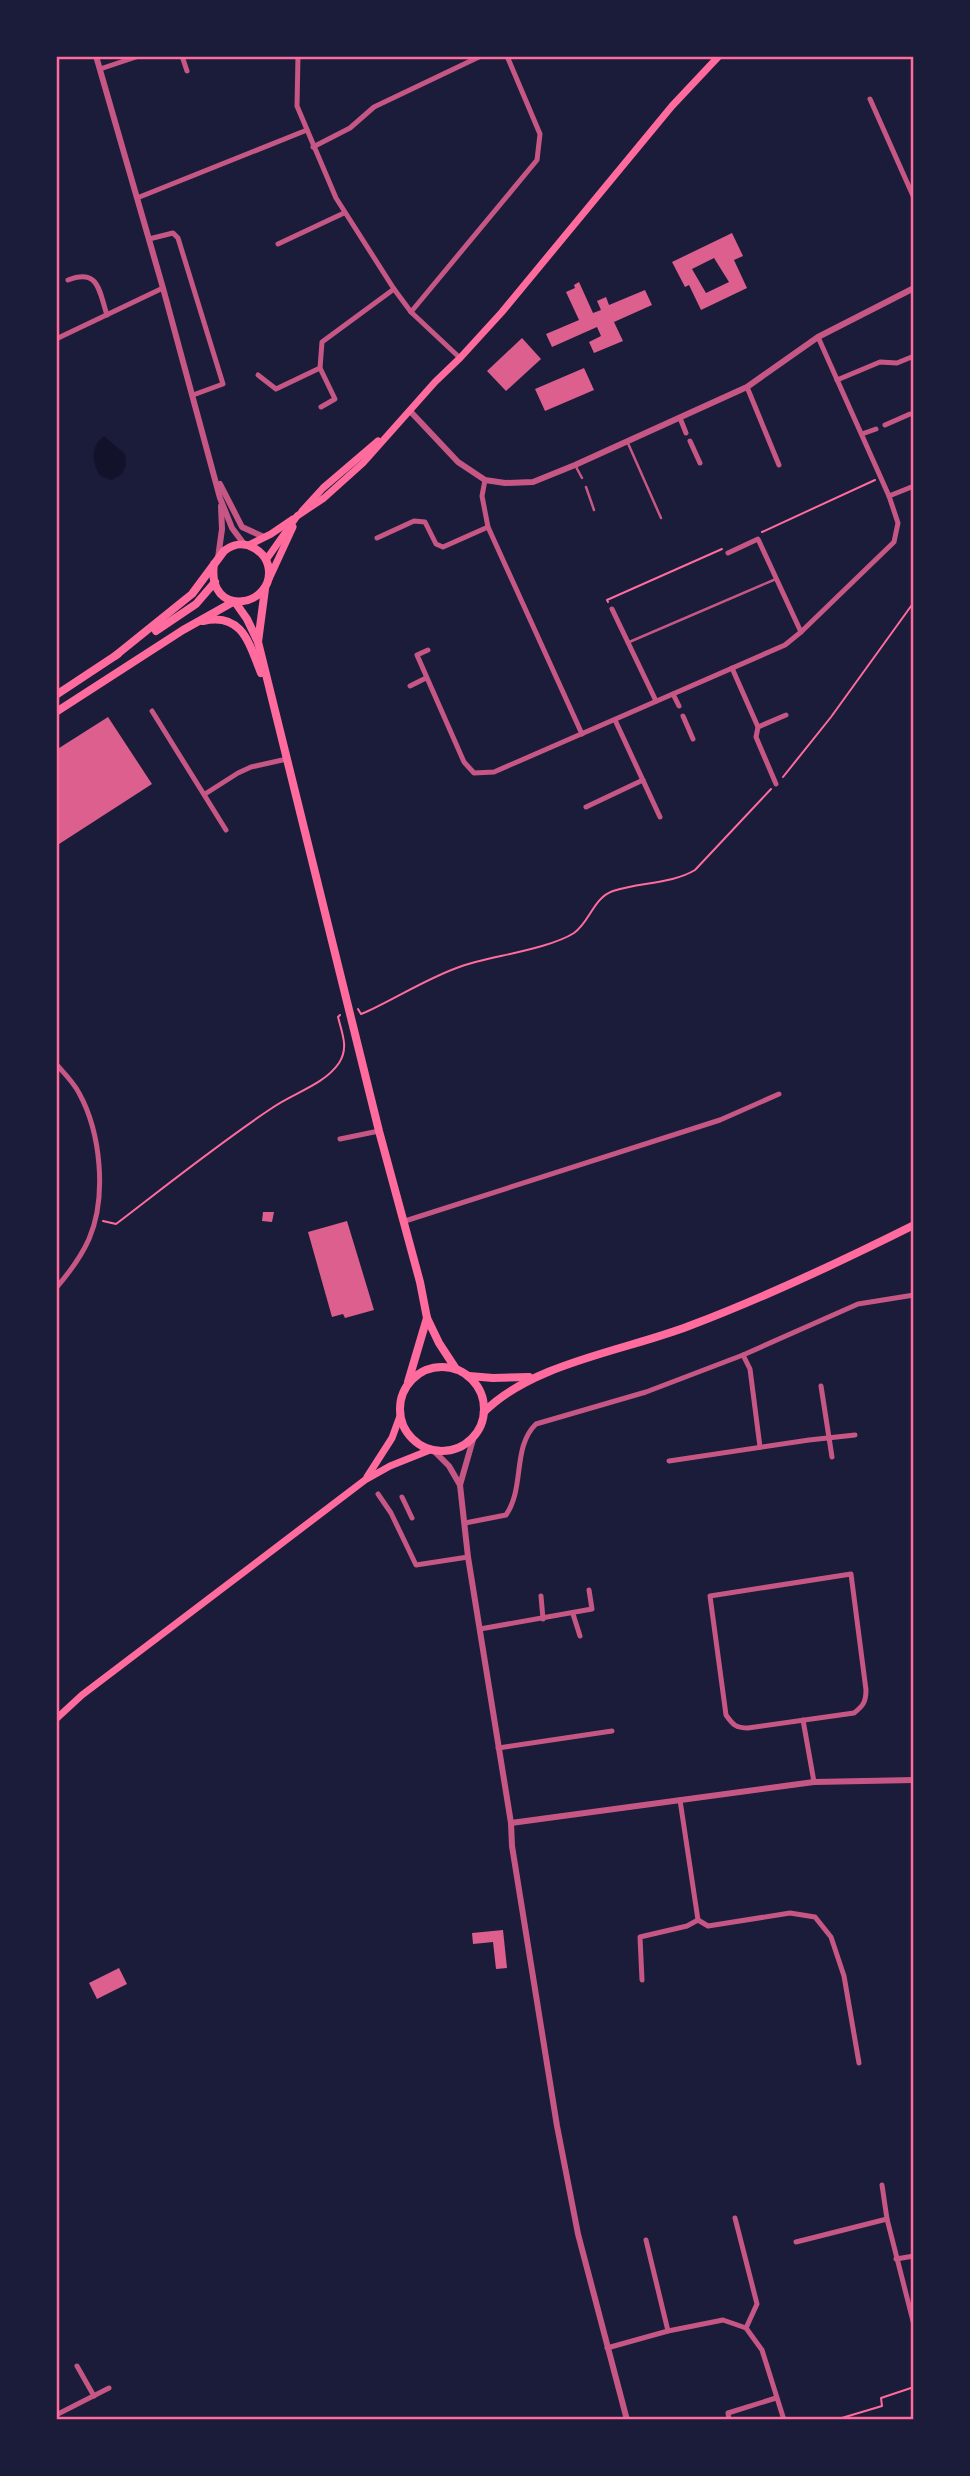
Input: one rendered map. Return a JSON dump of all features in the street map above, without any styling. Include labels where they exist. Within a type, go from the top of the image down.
[{"type":"main road","points":[[266,560],[297,516],[323,488],[389,432],[511,302],[672,106],[719,56]]},
{"type":"main road","points":[[115,656],[185,601],[228,548],[264,537],[297,516]]},
{"type":"main road","points":[[56,712],[183,630],[234,602],[252,598],[266,584],[297,516]]},
{"type":"main road","points":[[246,544],[260,552],[269,569],[258,642]]},
{"type":"main road","points":[[216,562],[215,582],[222,596],[234,602],[247,619],[258,642],[379,1130],[421,1282],[427,1318],[456,1369]]},
{"type":"main road","points":[[56,695],[187,611],[215,582]]},
{"type":"main road","points":[[183,630],[201,622],[226,620],[237,625],[244,634],[274,708]]},
{"type":"main road","points":[[56,1719],[82,1695],[365,1480],[390,1466],[432,1450],[456,1449],[474,1436],[484,1412],[499,1397],[532,1377],[688,1327],[810,1277],[914,1225]]},
{"type":"main road","points":[[365,1480],[392,1438],[400,1416],[402,1393],[408,1382],[427,1318]]},
{"type":"main road","points":[[408,1382],[430,1368],[443,1366],[456,1369],[468,1376],[482,1396],[484,1412]]},
{"type":"main road","points":[[468,1376],[532,1377]]},
{"type":"main road","points":[[400,1416],[402,1425],[413,1440],[432,1450]]},
{"type":"street","points":[[96,56],[220,498],[232,528],[246,544]]},
{"type":"street","points":[[100,69],[139,56]]},
{"type":"street","points":[[182,56],[187,71]]},
{"type":"street","points":[[298,56],[297,106],[344,213],[411,312],[460,358]]},
{"type":"street","points":[[313,147],[351,128],[374,107],[481,56]]},
{"type":"street","points":[[411,312],[537,160],[540,134],[507,56]]},
{"type":"street","points":[[870,99],[914,198]]},
{"type":"street","points":[[137,198],[307,130]]},
{"type":"street","points":[[278,244],[344,213]]},
{"type":"street","points":[[149,239],[173,233],[178,238],[223,384],[193,395]]},
{"type":"street","points":[[68,280],[83,275],[93,279],[107,314]]},
{"type":"street","points":[[57,339],[163,288]]},
{"type":"street","points":[[410,411],[458,462],[485,480],[505,483],[533,482],[747,387],[818,337],[914,288]]},
{"type":"street","points":[[321,407],[335,399],[320,368],[322,342],[394,289]]},
{"type":"street","points":[[428,650],[417,655],[464,762],[474,773],[494,772],[785,645],[894,542],[898,523],[890,496],[818,337]]},
{"type":"street","points":[[837,380],[880,362],[897,363],[914,356]]},
{"type":"street","points":[[258,375],[276,390],[320,368]]},
{"type":"street","points":[[747,387],[779,464]]},
{"type":"street","points":[[885,425],[910,414]]},
{"type":"street","points":[[680,418],[686,433]]},
{"type":"street","points":[[862,434],[876,429]]},
{"type":"street","points":[[690,442],[701,463]]},
{"type":"street","points":[[212,467],[236,520],[246,530],[264,537]]},
{"type":"street","points":[[485,480],[482,496],[488,527],[582,734]]},
{"type":"street","points":[[890,496],[914,486]]},
{"type":"street","points":[[216,562],[222,529],[220,498]]},
{"type":"street","points":[[377,538],[414,521],[425,522],[436,544],[443,547],[488,527]]},
{"type":"street","points":[[728,553],[758,539],[801,632]]},
{"type":"street","points":[[612,609],[656,701]]},
{"type":"street","points":[[732,668],[758,727],[756,737],[776,784]]},
{"type":"street","points":[[410,686],[426,678]]},
{"type":"street","points":[[673,694],[679,706]]},
{"type":"street","points":[[152,711],[226,830]]},
{"type":"street","points":[[758,727],[786,715]]},
{"type":"street","points":[[683,716],[692,739]]},
{"type":"street","points":[[615,720],[660,817]]},
{"type":"street","points":[[205,794],[244,770],[287,759]]},
{"type":"street","points":[[586,807],[643,780]]},
{"type":"street","points":[[56,1064],[79,1092],[91,1120],[96,1138],[99,1172],[96,1219],[89,1240],[71,1271],[56,1288]]},
{"type":"street","points":[[405,1220],[720,1120],[779,1094]]},
{"type":"street","points":[[340,1139],[379,1130]]},
{"type":"street","points":[[466,1523],[506,1515],[515,1503],[527,1433],[536,1424],[646,1392],[858,1304],[914,1295]]},
{"type":"street","points":[[743,1354],[750,1369],[760,1447]]},
{"type":"street","points":[[821,1386],[832,1457]]},
{"type":"street","points":[[460,1485],[474,1436]]},
{"type":"street","points":[[669,1461],[855,1436]]},
{"type":"street","points":[[432,1450],[449,1466],[460,1485],[468,1557],[559,2137],[578,2234],[627,2420]]},
{"type":"street","points":[[378,1494],[391,1513],[416,1565],[468,1557]]},
{"type":"street","points":[[402,1497],[412,1518]]},
{"type":"street","points":[[391,1513],[407,1507]]},
{"type":"street","points":[[851,1574],[866,1700],[854,1713],[803,1720],[748,1728],[733,1725],[726,1715],[710,1596],[851,1574]]},
{"type":"street","points":[[480,1629],[592,1609],[589,1590]]},
{"type":"street","points":[[541,1596],[543,1619]]},
{"type":"street","points":[[573,1614],[580,1636]]},
{"type":"street","points":[[803,1720],[814,1782]]},
{"type":"street","points":[[498,1748],[612,1731]]},
{"type":"street","points":[[511,1823],[814,1782],[914,1780]]},
{"type":"street","points":[[680,1800],[698,1920]]},
{"type":"street","points":[[698,1920],[708,1926],[790,1913],[815,1917],[831,1937],[844,1976],[859,2063]]},
{"type":"street","points":[[642,1980],[639,1937],[687,1926],[698,1920]]},
{"type":"street","points":[[882,2185],[887,2219],[914,2325]]},
{"type":"street","points":[[735,2218],[757,2304],[746,2328]]},
{"type":"street","points":[[796,2242],[887,2219]]},
{"type":"street","points":[[646,2240],[668,2331]]},
{"type":"street","points":[[897,2259],[914,2256]]},
{"type":"street","points":[[607,2348],[668,2331],[723,2320],[746,2328],[762,2350],[784,2420]]},
{"type":"street","points":[[77,2366],[94,2396]]},
{"type":"street","points":[[56,2415],[109,2388]]},
{"type":"street","points":[[729,2420],[728,2413],[776,2398]]},
{"type":"lane","points":[[627,441],[661,517]]},
{"type":"lane","points":[[575,465],[582,478]]},
{"type":"lane","points":[[586,487],[594,510]]},
{"type":"lane","points":[[627,643],[778,579]]},
{"type":"path","points":[[356,1010],[360,1009],[361,1014],[460,967],[551,942],[573,933],[587,920],[598,900],[610,892],[653,881],[683,877],[695,870],[776,784],[831,717],[914,601]]},
{"type":"path","points":[[96,1219],[116,1224],[224,1140],[286,1098],[311,1086],[339,1064],[346,1048],[338,1017],[343,1013]]},
{"type":"path","points":[[835,2420],[882,2406],[881,2398],[914,2387]]},
{"type":"shaded area","points":[[104,436],[125,454],[126,465],[122,474],[112,480],[100,476],[94,460],[96,445]]},
{"type":"building","points":[[732,233],[743,256],[734,260],[747,288],[701,310],[689,285],[685,287],[672,262]],"holes":[[[714,258],[729,282],[706,293],[692,269]]]},
{"type":"building","points":[[579,282],[593,313],[601,310],[597,301],[606,297],[609,305],[645,290],[652,305],[614,322],[623,341],[594,353],[589,342],[601,336],[597,327],[552,347],[546,334],[579,320],[566,292],[575,288],[574,285]]},
{"type":"building","points":[[522,338],[541,359],[506,391],[487,371]]},
{"type":"building","points":[[584,368],[594,390],[545,411],[535,389]]},
{"type":"building","points":[[108,717],[152,784],[56,846],[56,750]]},
{"type":"building","points":[[263,1212],[274,1212],[272,1222],[262,1221]]},
{"type":"building","points":[[347,1221],[374,1310],[345,1318],[343,1314],[332,1317],[308,1232]]},
{"type":"building","points":[[503,1930],[507,1968],[496,1969],[493,1942],[473,1944],[472,1933]]},
{"type":"building","points":[[119,1968],[127,1984],[97,1999],[89,1983]]}]
